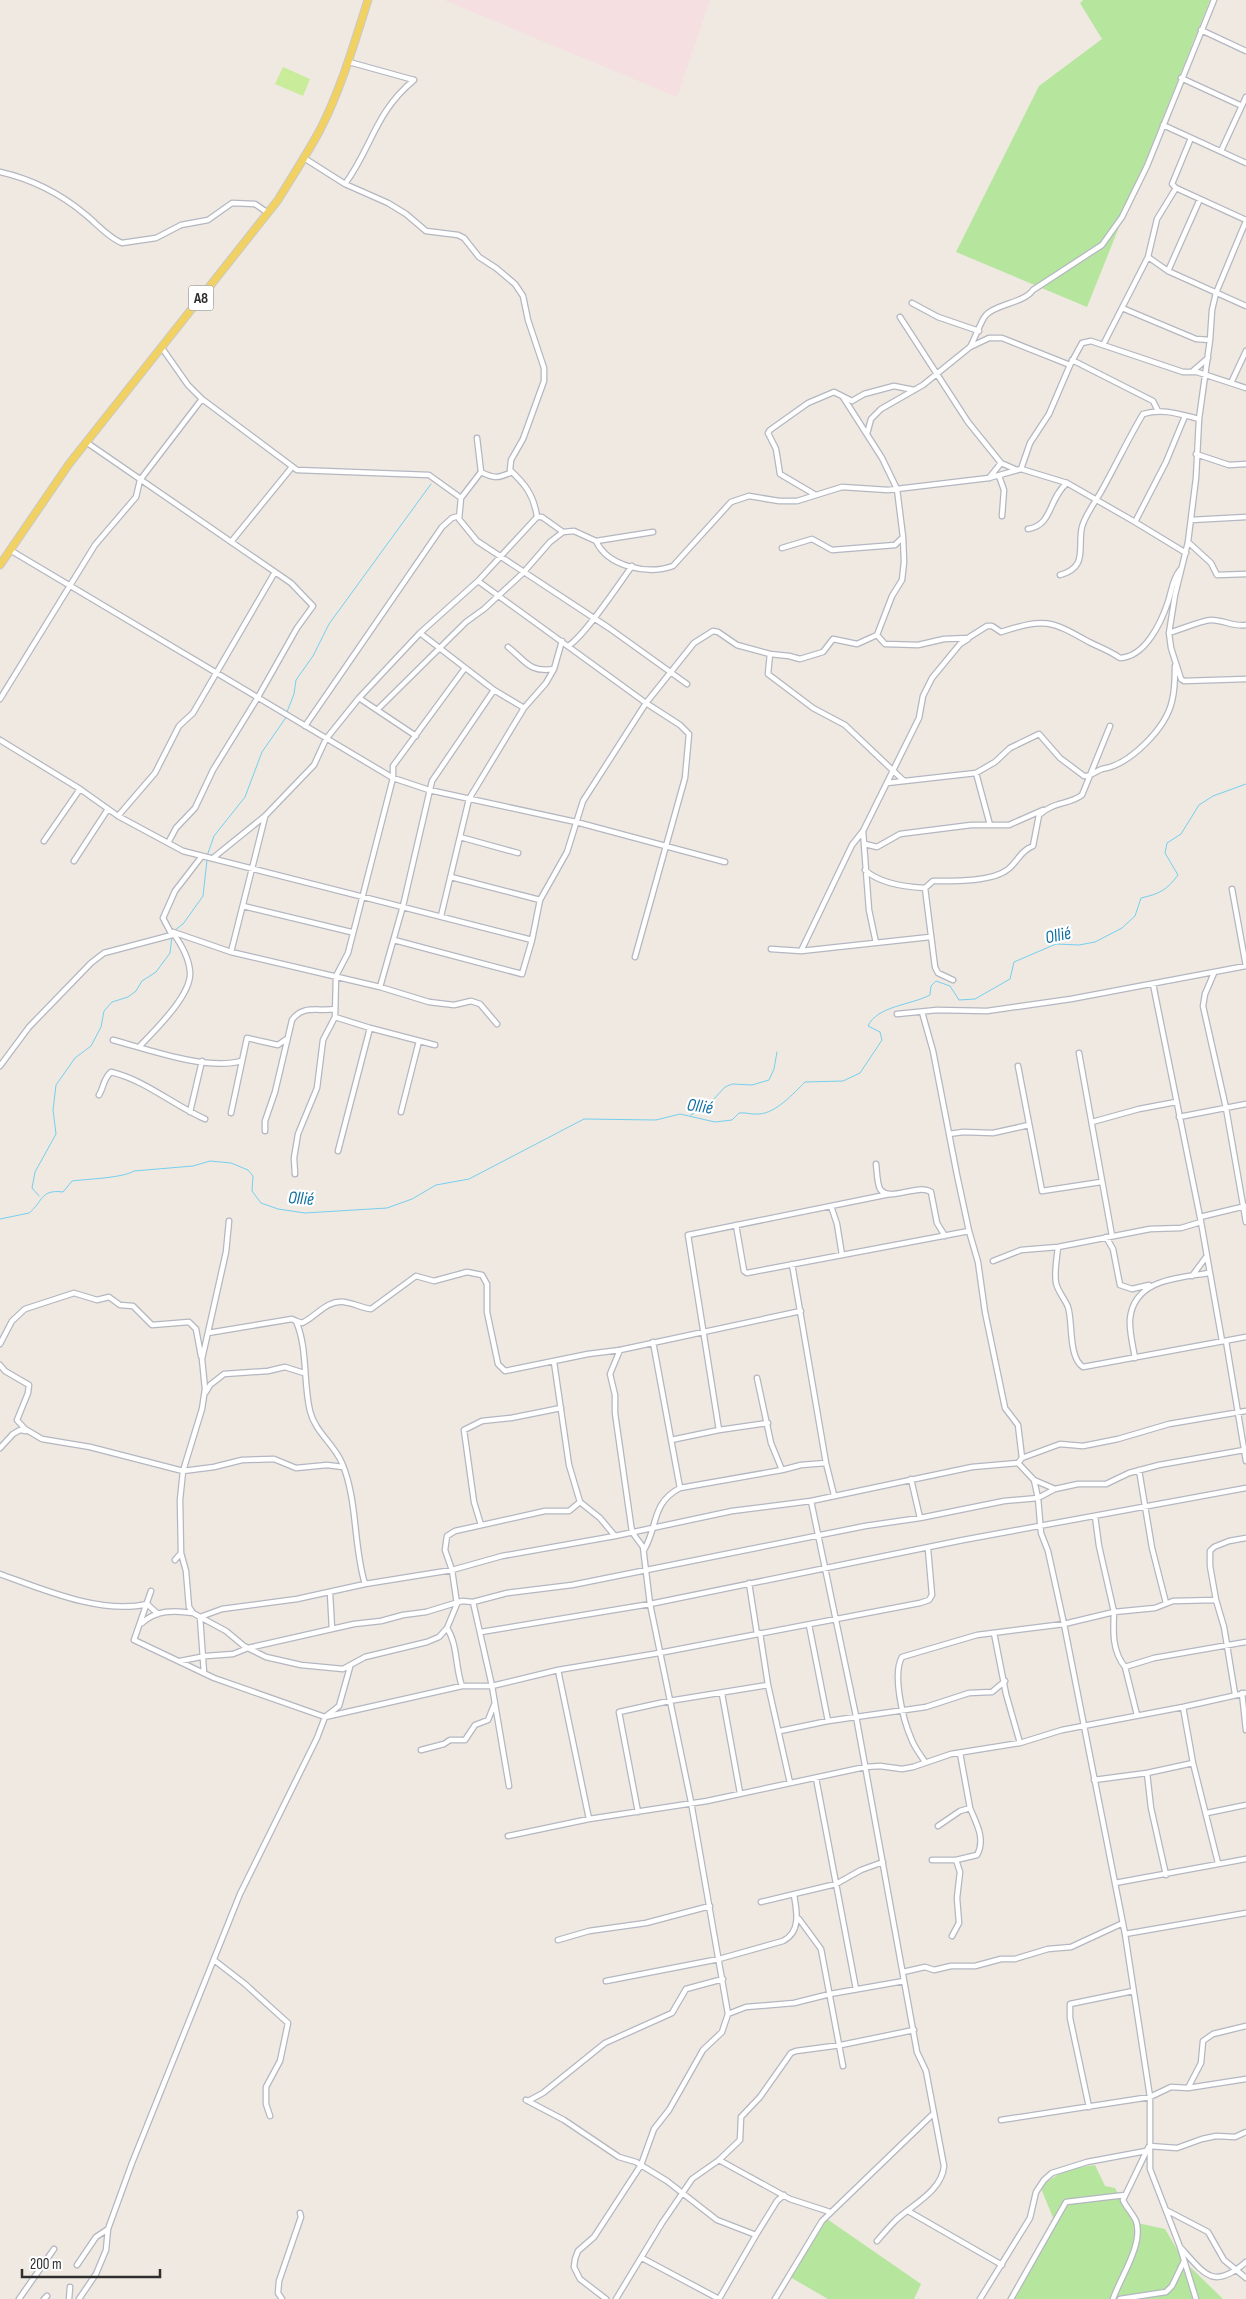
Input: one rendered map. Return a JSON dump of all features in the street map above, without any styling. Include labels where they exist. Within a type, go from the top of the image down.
[{"type":"main road","name":"A8","points":[[0,565],[86,442],[268,213],[304,158],[323,123],[349,62],[369,0]]},
{"type":"street","points":[[970,347],[979,331],[982,320],[988,312],[1027,297],[1034,290],[1102,244],[1122,217],[1146,166],[1214,0]]},
{"type":"street","points":[[1201,30],[1246,51]]},
{"type":"street","points":[[1240,48],[1246,46]]},
{"type":"street","points":[[345,184],[396,94],[414,80],[349,62]]},
{"type":"street","points":[[1181,78],[1242,106]]},
{"type":"street","points":[[1221,151],[1246,97]]},
{"type":"street","points":[[1163,125],[1246,162]]},
{"type":"street","points":[[1191,138],[1172,180],[1176,188],[1246,221],[1216,293],[1199,419],[1196,478],[1188,542],[1175,595],[1169,633],[1171,648],[1181,679],[1188,683],[1246,679]]},
{"type":"street","points":[[213,858],[266,816],[314,765],[326,739],[359,698],[420,632],[478,581],[502,557],[537,517],[536,506],[525,483],[510,470],[511,460],[523,439],[544,381],[544,368],[528,320],[523,296],[515,284],[479,257],[464,238],[458,235],[426,231],[388,203],[345,184],[304,158]]},
{"type":"street","points":[[0,172],[20,177],[43,187],[83,213],[122,243],[156,238],[181,225],[208,220],[232,203],[255,204],[268,213]]},
{"type":"street","points":[[1103,344],[1148,257],[1157,219],[1176,188]]},
{"type":"street","points":[[1168,272],[1200,199]]},
{"type":"street","points":[[1148,257],[1168,272],[1246,306]]},
{"type":"street","points":[[912,303],[938,317],[979,331]]},
{"type":"street","points":[[1122,308],[1196,339],[1210,340]]},
{"type":"street","points":[[900,317],[968,422],[1001,463],[1019,470],[1067,482],[1186,553]]},
{"type":"street","points":[[867,434],[872,419],[881,409],[914,390],[970,347],[994,337],[1002,338],[1071,363],[1143,395],[1153,401],[1158,411]]},
{"type":"street","points":[[1019,470],[1030,443],[1049,414],[1071,363],[1082,343],[1090,341],[1103,344],[1183,372],[1193,371],[1246,388]]},
{"type":"street","points":[[162,348],[188,385],[202,399],[292,466],[306,471],[351,470],[402,475],[429,474],[461,498]]},
{"type":"street","points":[[1231,383],[1246,351]]},
{"type":"street","points":[[1193,371],[1208,358]]},
{"type":"street","points":[[814,494],[780,474],[776,449],[768,433],[808,403],[834,392],[852,400],[864,394],[894,386],[914,390]]},
{"type":"street","points":[[394,940],[522,974],[532,940],[540,900],[567,852],[583,801],[646,703],[694,643],[713,631],[738,645],[770,654],[800,659],[823,652],[833,639],[857,644],[877,635],[892,596],[902,580],[904,562],[903,537],[897,489],[867,434],[843,397]]},
{"type":"street","points":[[0,699],[95,545],[136,497],[140,480],[202,399]]},
{"type":"street","points":[[1060,575],[1072,569],[1079,561],[1082,548],[1082,528],[1114,463],[1143,414],[1171,411],[1199,419]]},
{"type":"street","points":[[1135,522],[1166,462],[1185,416]]},
{"type":"street","points":[[477,438],[481,472],[461,498],[459,516],[463,527],[477,540],[523,573],[593,618],[687,684]]},
{"type":"street","points":[[86,442],[291,583],[313,606],[296,628],[258,697],[213,770],[197,806],[176,828],[168,843]]},
{"type":"street","points":[[1196,454],[1229,465],[1246,464]]},
{"type":"street","points":[[990,478],[1001,463]]},
{"type":"street","points":[[230,542],[292,466]]},
{"type":"street","points":[[596,540],[599,547],[610,558],[651,570],[673,566],[731,502],[749,496],[779,502],[796,500],[842,487],[897,489],[990,478],[1019,470]]},
{"type":"street","points":[[481,472],[492,478],[500,478],[512,472]]},
{"type":"street","points":[[999,476],[1004,490],[1002,516]]},
{"type":"street","points":[[1028,529],[1038,528],[1048,517],[1053,498],[1058,490],[1067,482]]},
{"type":"street","points":[[304,726],[442,527],[452,518],[459,516]]},
{"type":"street","points":[[537,517],[542,517],[563,532]]},
{"type":"street","points":[[1191,520],[1246,517]]},
{"type":"street","points":[[377,710],[496,596],[523,573],[550,542],[563,532],[574,531],[596,540],[653,532]]},
{"type":"street","points":[[782,548],[812,539],[832,550],[862,548],[894,545],[903,537]]},
{"type":"street","points":[[1188,542],[1211,563],[1217,575],[1246,574]]},
{"type":"street","points":[[10,550],[393,778],[429,790],[576,822],[665,844],[725,862]]},
{"type":"street","points":[[568,646],[574,643],[632,566]]},
{"type":"street","points":[[801,951],[852,845],[863,831],[875,803],[919,718],[923,696],[932,678],[960,644],[987,626],[992,626],[1001,632],[1025,624],[1058,624],[1120,658],[1128,657],[1137,652],[1157,629],[1168,602],[1174,578],[1182,568]]},
{"type":"street","points":[[118,816],[155,773],[179,726],[193,713],[215,672],[275,572]]},
{"type":"street","points":[[478,581],[496,596],[562,641],[646,703],[680,725],[691,738],[684,778],[634,957]]},
{"type":"street","points":[[1169,633],[1209,620],[1220,621],[1231,626],[1246,625]]},
{"type":"street","points":[[420,632],[494,690],[524,708]]},
{"type":"street","points":[[877,635],[885,644],[895,645],[918,645],[944,639],[968,638]]},
{"type":"street","points":[[441,916],[470,799],[524,708],[546,683],[554,669],[562,641]]},
{"type":"street","points":[[508,647],[534,670],[554,669]]},
{"type":"street","points":[[770,654],[768,674],[813,708],[845,725],[904,781]]},
{"type":"street","points":[[1088,777],[1100,770],[1122,762],[1156,732],[1166,718],[1172,701],[1176,660]]},
{"type":"street","points":[[295,1174],[294,1158],[298,1134],[317,1088],[323,1040],[335,1017],[336,976],[348,954],[352,932],[393,778],[393,766],[465,668]]},
{"type":"street","points":[[380,987],[403,906],[432,781],[494,690]]},
{"type":"street","points":[[359,698],[416,736]]},
{"type":"street","points":[[865,844],[877,847],[900,834],[990,825],[1009,825],[1031,813],[1082,795],[1110,726]]},
{"type":"street","points":[[887,783],[976,773],[995,762],[1010,748],[1039,734],[1060,758],[1088,777]]},
{"type":"street","points":[[0,740],[80,789],[118,816],[183,851],[363,895],[532,940]]},
{"type":"street","points":[[976,773],[990,825]]},
{"type":"street","points":[[44,841],[80,789]]},
{"type":"street","points":[[74,861],[108,809]]},
{"type":"street","points":[[865,870],[870,875],[895,884],[925,888],[933,881],[964,881],[1008,870],[1025,849],[1032,846],[1037,820],[1045,809]]},
{"type":"street","points":[[231,952],[266,816]]},
{"type":"street","points":[[863,831],[869,910],[876,943]]},
{"type":"street","points":[[460,837],[518,853]]},
{"type":"street","points":[[139,1047],[172,1010],[183,995],[189,980],[190,973],[187,960],[163,918],[175,891],[202,856]]},
{"type":"street","points":[[450,877],[540,900]]},
{"type":"street","points":[[925,888],[930,937],[938,973],[953,980]]},
{"type":"street","points":[[897,1014],[937,1010],[987,1011],[1153,984],[1246,966],[1232,889]]},
{"type":"street","points":[[243,906],[352,932]]},
{"type":"street","points":[[0,1066],[30,1027],[90,963],[104,953],[172,933],[231,952],[380,987],[421,1000],[444,1005],[471,1001],[480,1004],[498,1024]]},
{"type":"street","points":[[771,949],[801,951],[930,937]]},
{"type":"street","points":[[1214,973],[1205,994],[1203,1006],[1226,1108],[1246,1222]]},
{"type":"street","points":[[1153,984],[1209,1273],[1239,1412],[1246,1458]]},
{"type":"street","points":[[265,1131],[264,1121],[275,1092],[286,1039],[295,1014],[310,1008],[335,1009]]},
{"type":"street","points":[[922,1012],[933,1051],[969,1231],[978,1262],[985,1312],[1005,1408],[1018,1425],[1022,1458]]},
{"type":"street","points":[[335,1017],[435,1045]]},
{"type":"street","points":[[338,1151],[370,1028]]},
{"type":"street","points":[[231,1114],[246,1040],[249,1037],[278,1045],[286,1039]]},
{"type":"street","points":[[113,1040],[219,1064],[241,1061]]},
{"type":"street","points":[[401,1112],[419,1041]]},
{"type":"street","points":[[1080,1053],[1109,1237],[1120,1285],[1132,1289],[1142,1288],[1155,1283],[1209,1273]]},
{"type":"street","points":[[190,1112],[202,1061]]},
{"type":"street","points":[[1018,1066],[1042,1191],[1101,1182]]},
{"type":"street","points":[[99,1095],[103,1089],[103,1081],[111,1072],[129,1076],[205,1119]]},
{"type":"street","points":[[1092,1122],[1139,1109],[1176,1102]]},
{"type":"street","points":[[1179,1117],[1246,1104]]},
{"type":"street","points":[[949,1134],[963,1132],[994,1133],[1029,1125]]},
{"type":"street","points":[[876,1164],[880,1190],[890,1194]]},
{"type":"street","points":[[719,1430],[687,1236],[916,1189],[928,1190],[932,1196],[937,1223],[945,1236]]},
{"type":"street","points":[[832,1206],[842,1254]]},
{"type":"street","points":[[993,1260],[1021,1250],[1058,1247],[1150,1228],[1181,1228],[1244,1206]]},
{"type":"street","points":[[202,1359],[226,1252],[229,1221]]},
{"type":"street","points":[[736,1225],[745,1272],[969,1231]]},
{"type":"street","points":[[1058,1247],[1056,1283],[1061,1296],[1068,1305],[1070,1329],[1078,1364],[1087,1367],[1246,1337]]},
{"type":"street","points":[[1192,1276],[1206,1257]]},
{"type":"street","points":[[792,1264],[826,1463],[834,1495]]},
{"type":"street","points":[[208,1333],[292,1319],[302,1323],[332,1302],[348,1303],[371,1309],[416,1276],[434,1281],[467,1272],[476,1272],[482,1275],[487,1284],[487,1312],[498,1364],[503,1370],[620,1350],[801,1311]]},
{"type":"street","points":[[1135,1358],[1130,1320],[1133,1306],[1144,1291],[1155,1283]]},
{"type":"street","points":[[0,1344],[12,1321],[25,1309],[74,1293],[97,1300],[109,1297],[120,1305],[133,1306],[152,1325],[189,1322],[196,1329],[202,1359],[204,1395]]},
{"type":"street","points":[[296,1321],[303,1352],[304,1373],[310,1410],[315,1425],[343,1467],[355,1526],[359,1564],[365,1584]]},
{"type":"street","points":[[653,1342],[680,1488]]},
{"type":"street","points":[[606,2299],[580,2279],[574,2267],[575,2258],[578,2251],[594,2237],[641,2166],[654,2129],[669,2110],[702,2050],[722,2032],[728,2014],[691,1802],[650,1604],[643,1551],[639,1539],[632,1532],[615,1413],[615,1395],[610,1374],[620,1350]]},
{"type":"street","points":[[554,1362],[569,1464],[580,1502],[600,1518],[615,1536]]},
{"type":"street","points":[[0,1365],[5,1371],[29,1385],[28,1394],[17,1420],[42,1439],[90,1446],[183,1471],[214,1467],[242,1460],[274,1458],[296,1468],[327,1465],[343,1467]]},
{"type":"street","points":[[193,1614],[189,1607],[186,1571],[181,1553],[180,1500],[183,1471],[204,1395],[210,1385],[224,1374],[268,1371],[285,1367],[304,1373]]},
{"type":"street","points":[[757,1378],[775,1456],[782,1470]]},
{"type":"street","points":[[481,1525],[474,1502],[464,1430],[482,1421],[512,1418],[560,1408]]},
{"type":"street","points":[[200,1617],[222,1610],[330,1593],[365,1584],[452,1570],[502,1556],[615,1536],[732,1512],[812,1501],[972,1467],[1018,1463],[1022,1458],[1060,1444],[1083,1446],[1118,1439],[1169,1424],[1246,1411]]},
{"type":"street","points":[[671,1440],[719,1430],[768,1423]]},
{"type":"street","points":[[0,1448],[13,1434],[20,1430],[32,1433]]},
{"type":"street","points":[[179,1661],[188,1661],[202,1656],[233,1654],[248,1648],[332,1629],[426,1612],[462,1601],[473,1602],[507,1593],[572,1585],[1004,1501],[1038,1498],[1055,1489],[1078,1484],[1106,1484],[1139,1470],[1244,1450]]},
{"type":"street","points":[[643,1551],[650,1541],[656,1512],[664,1500],[680,1488],[801,1465],[826,1463]]},
{"type":"street","points":[[1018,1463],[1034,1480],[1055,1489]]},
{"type":"street","points":[[1139,1470],[1166,1603]]},
{"type":"street","points":[[911,1479],[920,1518]]},
{"type":"street","points":[[1034,1480],[1038,1498],[1040,1526],[1048,1551],[1064,1624],[1125,1934],[1150,2097],[1148,2149],[1150,2169],[1180,2247],[1196,2299]]},
{"type":"street","points":[[481,1632],[650,1604],[824,1568],[1246,1488]]},
{"type":"street","points":[[812,1501],[817,1536],[856,1716],[917,2052],[926,2071],[944,2166],[943,2175],[877,2241]]},
{"type":"street","points":[[141,1624],[151,1615],[179,1611],[193,1614],[226,1631],[248,1648],[266,1658],[300,1665],[343,1669],[350,1667],[365,1657],[427,1642],[439,1637],[447,1628],[457,1604],[452,1570],[445,1550],[447,1536],[455,1531],[546,1511],[569,1511],[580,1502]]},
{"type":"street","points":[[1095,1516],[1099,1546],[1114,1612],[1113,1634],[1116,1652],[1125,1667],[1137,1715]]},
{"type":"street","points":[[1235,1694],[1224,1627],[1216,1600],[1209,1557],[1210,1551],[1214,1547],[1229,1541],[1246,1538]]},
{"type":"street","points":[[151,1591],[134,1640],[204,1673],[325,1717],[462,1686],[492,1686],[558,1670],[809,1625],[834,1618],[929,1600],[932,1595],[928,1548]]},
{"type":"street","points":[[175,1560],[181,1553]]},
{"type":"street","points":[[0,1574],[62,1595],[98,1604],[129,1608],[147,1604]]},
{"type":"street","points":[[750,1583],[768,1685],[780,1731],[790,1783]]},
{"type":"street","points":[[330,1593],[332,1629]]},
{"type":"street","points":[[926,1762],[910,1738],[902,1710],[898,1667],[902,1657],[953,1641],[994,1633],[1064,1624],[1114,1612],[1155,1608],[1166,1603],[1193,1599],[1216,1600]]},
{"type":"street","points":[[473,1602],[492,1686],[509,1786]]},
{"type":"street","points":[[147,1604],[158,1614]]},
{"type":"street","points":[[200,1617],[204,1673]]},
{"type":"street","points":[[809,1625],[828,1721]]},
{"type":"street","points":[[447,1628],[454,1646],[456,1670],[462,1686]]},
{"type":"street","points":[[994,1633],[1020,1744]]},
{"type":"street","points":[[1125,1667],[1154,1658],[1246,1642]]},
{"type":"street","points":[[81,2298],[96,2274],[106,2250],[108,2229],[148,2121],[240,1894],[317,1738],[325,1717],[339,1706],[350,1667]]},
{"type":"street","points":[[558,1670],[589,1819]]},
{"type":"street","points":[[780,1731],[856,1716],[926,1707],[969,1693],[992,1692],[1005,1682]]},
{"type":"street","points":[[638,1812],[619,1712],[669,1701],[722,1694],[768,1685]]},
{"type":"street","points":[[508,1836],[589,1819],[740,1793],[865,1767],[880,1766],[902,1769],[960,1753],[1020,1744],[1062,1730],[1183,1707],[1235,1694],[1244,1693],[1246,1730]]},
{"type":"street","points":[[722,1694],[740,1793]]},
{"type":"street","points":[[421,1750],[444,1744],[450,1740],[465,1740],[475,1725],[488,1720],[494,1704]]},
{"type":"street","points":[[1183,1707],[1192,1762],[1207,1813],[1218,1863]]},
{"type":"street","points":[[932,1860],[956,1860],[975,1857],[979,1851],[979,1831],[970,1808],[960,1753]]},
{"type":"street","points":[[1094,1780],[1147,1773],[1192,1762]]},
{"type":"street","points":[[1147,1773],[1151,1808],[1166,1875]]},
{"type":"street","points":[[816,1778],[856,1989]]},
{"type":"street","points":[[1207,1813],[1246,1805]]},
{"type":"street","points":[[938,1826],[970,1808]]},
{"type":"street","points":[[1115,1883],[1246,1859]]},
{"type":"street","points":[[952,1936],[959,1923],[957,1898],[960,1872],[956,1860]]},
{"type":"street","points":[[761,1902],[836,1884],[861,1870],[883,1862]]},
{"type":"street","points":[[794,1895],[799,1919],[821,1949],[841,2045],[843,2066]]},
{"type":"street","points":[[558,1940],[588,1931],[646,1923],[710,1906]]},
{"type":"street","points":[[1125,1934],[1246,1913]]},
{"type":"street","points":[[606,1981],[719,1959],[783,1942],[789,1937],[799,1919]]},
{"type":"street","points":[[903,1972],[925,1967],[934,1970],[951,1966],[975,1966],[1015,1959],[1048,1949],[1070,1948],[1123,1923]]},
{"type":"street","points":[[214,1960],[245,1984],[288,2023],[280,2061],[266,2087],[266,2104],[270,2116]]},
{"type":"street","points":[[723,1979],[686,1989],[672,2013],[605,2043],[543,2093],[527,2100],[564,2120],[619,2156],[641,2166],[682,2192],[689,2200],[717,2220],[756,2235]]},
{"type":"street","points":[[728,2014],[746,2007],[794,2003],[830,1994],[904,1981]]},
{"type":"street","points":[[1089,2107],[1070,2018],[1070,2004],[1133,1991]]},
{"type":"street","points":[[1188,2088],[1201,2063],[1203,2041],[1213,2034],[1246,2026]]},
{"type":"street","points":[[616,2299],[682,2192],[696,2174],[719,2160],[740,2140],[742,2117],[760,2096],[791,2053],[914,2030]]},
{"type":"street","points":[[1002,2120],[1150,2097],[1171,2087],[1188,2088],[1246,2079]]},
{"type":"street","points":[[775,2299],[810,2239],[830,2212],[934,2114]]},
{"type":"street","points":[[980,2299],[1030,2218],[1036,2192],[1052,2173],[1087,2162],[1148,2149],[1177,2148],[1202,2139],[1216,2136],[1235,2137],[1246,2132]]},
{"type":"street","points":[[1113,2299],[1129,2265],[1136,2240],[1136,2221],[1123,2200],[1124,2195],[1148,2149]]},
{"type":"street","points":[[719,2160],[734,2166],[784,2196],[830,2212]]},
{"type":"street","points":[[1012,2299],[1066,2202],[1124,2195]]},
{"type":"street","points":[[642,2258],[719,2299],[777,2201],[784,2196]]},
{"type":"street","points":[[1165,2210],[1208,2232],[1224,2260],[1246,2278]]},
{"type":"street","points":[[908,2211],[1002,2265]]},
{"type":"street","points":[[282,2299],[278,2293],[278,2285],[289,2258],[301,2217],[300,2213]]},
{"type":"street","points":[[77,2265],[96,2236],[108,2229]]},
{"type":"street","points":[[1180,2247],[1210,2276],[1225,2277],[1246,2262]]},
{"type":"street","points":[[19,2299],[54,2248]]},
{"type":"street","points":[[1120,2299],[1166,2292],[1172,2286],[1184,2261]]},
{"type":"street","points":[[69,2299],[70,2287]]},
{"type":"shaded area","points":[[444,0],[710,0],[677,97]]},
{"type":"green space","points":[[1083,0],[1210,0],[1087,307],[956,252],[1039,86],[1102,39],[1080,3]]},
{"type":"green space","points":[[283,67],[310,79],[303,96],[275,84]]},
{"type":"green space","points":[[1095,2165],[1105,2186],[1115,2188],[1133,2222],[1165,2229],[1184,2261],[1223,2299],[1007,2299],[1056,2225],[1040,2186],[1067,2169]]},
{"type":"green space","points":[[827,2219],[921,2284],[914,2299],[828,2299],[790,2277]]},
{"type":"waterway","points":[[287,712],[294,694],[296,680],[313,656],[329,624],[431,484]]},
{"type":"waterway","points":[[207,856],[214,836],[245,797],[262,752],[287,716]]},
{"type":"waterway","name":"Ollié","points":[[0,1219],[29,1213],[46,1194],[50,1192],[63,1192],[72,1181],[114,1177],[134,1171],[193,1166],[210,1161],[231,1163],[248,1170],[253,1176],[252,1191],[261,1203],[278,1209],[305,1213],[387,1208],[412,1199],[436,1185],[469,1179],[584,1119],[656,1120],[680,1114],[715,1122],[732,1120],[739,1113],[765,1113],[778,1107],[805,1082],[843,1081],[860,1073],[882,1040],[880,1032],[868,1026],[872,1019],[887,1010],[930,995],[931,986],[936,981],[950,986],[959,1000],[975,999],[1010,979],[1014,962],[1056,944],[1079,945],[1095,942],[1122,928],[1135,916],[1141,898],[1162,891],[1178,875],[1165,853],[1167,843],[1181,834],[1199,805],[1213,796],[1246,784]]},
{"type":"waterway","points":[[175,930],[183,924],[203,896],[207,860]]},
{"type":"waterway","points":[[39,1196],[32,1188],[35,1172],[56,1134],[53,1110],[56,1085],[75,1058],[91,1046],[101,1027],[104,1011],[112,1002],[128,997],[136,991],[142,981],[156,972],[170,953],[172,936]]},
{"type":"waterway","points":[[691,1115],[712,1101],[725,1087],[732,1084],[752,1085],[769,1080],[774,1069],[777,1052]]}]
